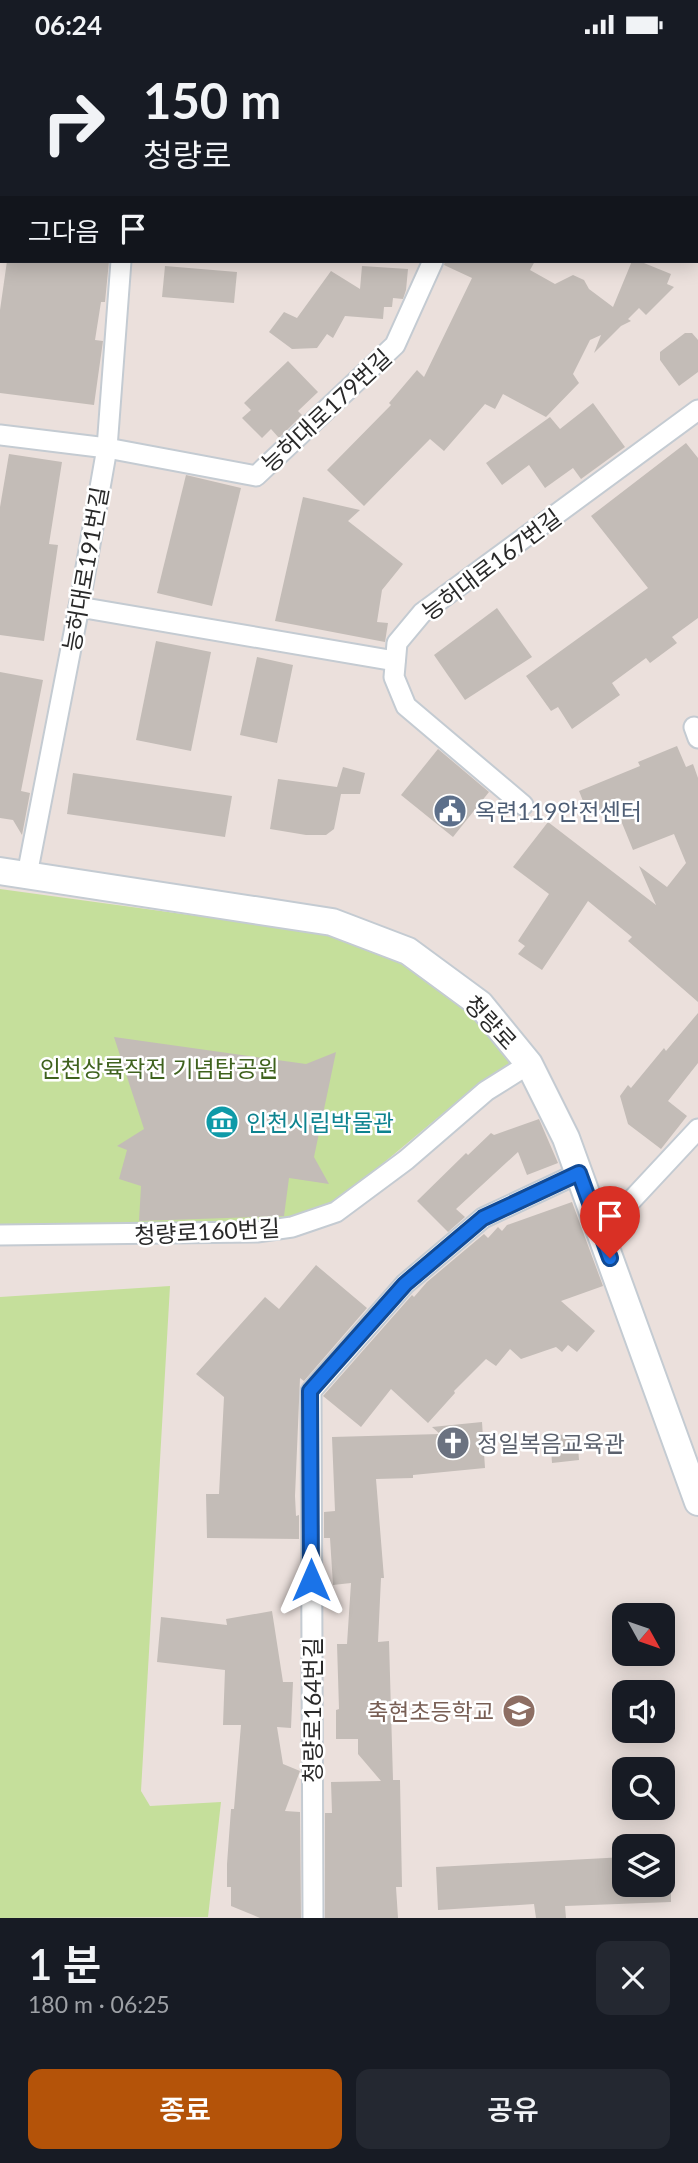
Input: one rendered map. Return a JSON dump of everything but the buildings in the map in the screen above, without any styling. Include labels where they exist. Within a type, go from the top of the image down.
[{"type":"street","name":"능허대로191번길","points":[[27,875],[107,448],[121,263]]},
{"type":"street","name":"능허대로179번길","points":[[0,435],[107,448],[256,476],[395,345],[432,263]]},
{"type":"street","name":"능허대로167번길","points":[[395,661],[397,643],[422,613],[698,411]]},
{"type":"street","points":[[79,607],[395,661],[394,677],[406,706],[523,805]]},
{"type":"street","name":"청량로","points":[[0,871],[332,922],[408,951],[480,1004],[529,1064],[566,1138],[698,1502]]},
{"type":"street","name":"청량로160번길","points":[[0,1235],[257,1232],[292,1227],[336,1212],[406,1160],[486,1091],[529,1064]]},
{"type":"street","points":[[601,1233],[698,1129]]},
{"type":"street","name":"청량로164번길","points":[[313,1918],[310,1391],[405,1284],[483,1218],[579,1173]]},
{"type":"green space","name":"인천상륙작전 기념탑공원","points":[[0,889],[330,934],[404,962],[468,1009],[515,1064],[477,1085],[333,1205],[295,1218],[264,1224],[0,1227]]},
{"type":"green space","points":[[170,1286],[141,1791],[150,1806],[221,1802],[208,1917],[0,1918],[0,1297]]},
{"type":"place","name":"옥련119안전센터","points":[[450,811]]},
{"type":"place","name":"인천시립박물관","points":[[222,1122]]},
{"type":"place","name":"정일복음교육관","points":[[453,1443]]},
{"type":"place","name":"축현초등학교","points":[[519,1711]]},
{"type":"route","points":[[311,1580],[310,1391],[405,1284],[483,1218],[579,1173],[610,1258]]}]
